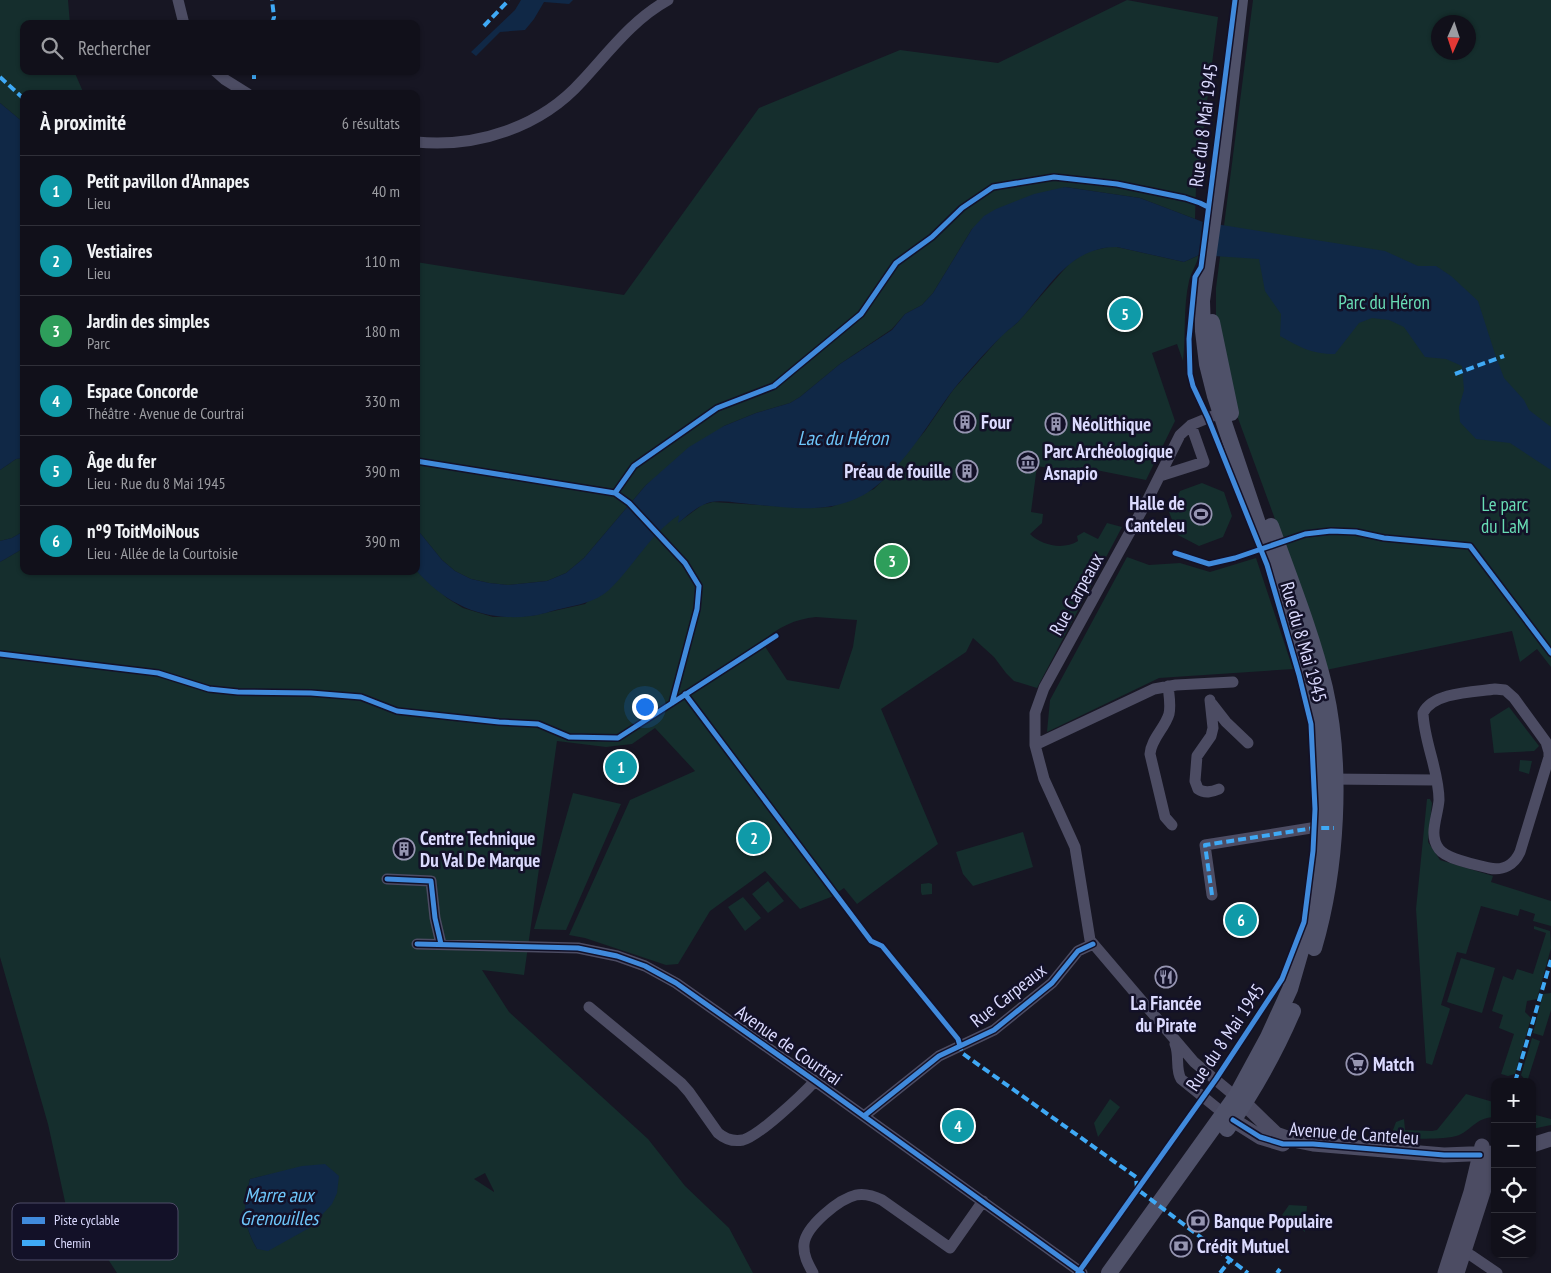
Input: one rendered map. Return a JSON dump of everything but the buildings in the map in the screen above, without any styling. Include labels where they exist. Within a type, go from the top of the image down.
[{"type":"main road","name":"Rue du 8 Mai 1945","points":[[1218,215],[1240,0]]},
{"type":"main road","name":"Rue du 8 Mai 1945","points":[[1124,1273],[1228,1117],[1240,1100],[1255,1087],[1278,1044],[1304,980],[1322,919],[1331,862],[1328,828],[1328,779],[1320,728],[1303,658],[1225,411],[1209,374],[1202,324],[1202,301],[1211,266],[1233,128],[1246,0]]},
{"type":"main road","name":"Rue du 8 Mai 1945","points":[[1109,1273],[1228,1117]]},
{"type":"street","points":[[178,0],[183,20]]},
{"type":"street","points":[[420,142],[434,144],[472,141],[502,132],[536,118],[568,95],[629,29],[668,0]]},
{"type":"street","points":[[220,75],[242,90]]},
{"type":"street","name":"Rue Carpeaux","points":[[864,1116],[940,1056],[994,1030],[1052,983],[1073,956],[1093,944],[1088,936],[1075,847],[1044,779],[1034,745],[1035,713],[1044,688],[1160,476],[1180,435],[1192,425],[1225,411]]},
{"type":"street","points":[[1160,476],[1204,462],[1192,425]]},
{"type":"street","points":[[1034,745],[1154,689],[1168,686],[1233,682]]},
{"type":"street","points":[[1206,684],[1210,700],[1213,731],[1197,756],[1195,781],[1198,789],[1203,792],[1212,792],[1219,789]]},
{"type":"street","points":[[1168,686],[1170,711],[1151,747],[1150,754],[1165,817],[1172,826]]},
{"type":"street","points":[[1495,689],[1505,690],[1514,698],[1548,745],[1549,757],[1520,852],[1514,862],[1502,868],[1489,868],[1452,857],[1446,855],[1438,848],[1434,837],[1439,801],[1436,780],[1423,713],[1428,705],[1439,698],[1495,689]]},
{"type":"street","points":[[1210,700],[1226,722],[1248,742]]},
{"type":"street","points":[[1328,779],[1436,780]]},
{"type":"street","points":[[1212,895],[1205,845],[1328,828]]},
{"type":"street","points":[[387,879],[431,881],[435,918],[441,944]]},
{"type":"street","name":"Avenue de Courtrai","points":[[417,944],[578,948],[631,960],[651,969],[676,983],[815,1081],[1082,1273]]},
{"type":"street","points":[[1093,944],[1194,1062],[1240,1100]]},
{"type":"street","points":[[589,1007],[635,1047],[681,1083],[718,1133],[729,1140],[745,1140],[757,1132],[798,1099],[815,1081]]},
{"type":"street","points":[[1173,1038],[1179,1056],[1178,1071],[1181,1079],[1228,1117]]},
{"type":"street","name":"Avenue de Canteleu","points":[[1240,1100],[1276,1134],[1313,1144]]},
{"type":"street","name":"Avenue de Canteleu","points":[[1228,1117],[1260,1137],[1292,1145],[1313,1144],[1379,1148],[1444,1155],[1489,1150]]},
{"type":"street","points":[[1536,1135],[1551,1133]]},
{"type":"street","points":[[1536,1144],[1551,1140]]},
{"type":"street","points":[[1445,1273],[1459,1248],[1489,1150]]},
{"type":"street","points":[[813,1273],[805,1257],[804,1243],[806,1236],[810,1229],[845,1200],[855,1196],[869,1195],[882,1200],[950,1248],[983,1201]]},
{"type":"street","points":[[1457,1273],[1459,1248]]},
{"type":"street","points":[[1459,1248],[1497,1273]]},
{"type":"green space","points":[[0,0],[68,0],[70,20],[20,20],[20,75],[76,75],[82,90],[20,90],[20,120],[0,103]]},
{"type":"green space","points":[[1127,0],[1218,17],[1196,187],[1195,219],[1140,198],[1065,187],[972,229],[933,293],[922,305],[905,314],[892,329],[840,364],[800,397],[790,403],[756,413],[724,426],[646,485],[584,558],[566,573],[547,581],[508,585],[471,579],[455,571],[442,560],[420,533],[420,263],[624,295],[759,108],[900,50],[998,63]]},
{"type":"green space","name":"Parc du Héron","points":[[1253,0],[1551,0],[1551,653],[1527,620],[1525,622],[1551,658],[1551,667],[1537,649],[1520,662],[1512,631],[1326,670],[1283,541],[1235,410],[1216,318],[1216,288]]},
{"type":"green space","points":[[1108,247],[1117,247],[1184,262],[1199,255],[1187,291],[1183,361],[1177,344],[1152,353],[1175,421],[1146,480],[1081,467],[1080,473],[1037,466],[1031,512],[1043,514],[1042,523],[1030,534],[1035,538],[1047,544],[1060,546],[1078,541],[1077,536],[1084,532],[1098,539],[1107,523],[1122,527],[1037,688],[1014,681],[994,657],[973,638],[966,652],[881,709],[938,844],[857,904],[844,888],[831,897],[800,909],[765,871],[710,911],[678,964],[666,965],[585,938],[569,935],[630,800],[695,771],[655,728],[632,744],[606,747],[557,741],[524,975],[482,970],[509,1012],[648,1139],[685,1186],[729,1228],[753,1273],[117,1273],[109,1260],[178,1260],[178,1203],[65,1203],[48,1124],[0,957],[0,562],[20,550],[20,575],[420,574],[447,598],[463,608],[493,617],[531,616],[585,604],[637,557],[647,543],[679,514],[679,522],[702,505],[713,502],[807,508],[831,507],[874,489],[925,431],[953,390],[1003,334],[1017,323],[1069,264],[1086,252]],"holes":[[[816,617],[857,620],[853,647],[839,689],[787,680],[762,642],[774,632],[801,620]],[[290,1170],[257,1249],[246,1223],[245,1215],[250,1179]],[[485,1173],[494,1191],[494,1192],[474,1179]]]},
{"type":"green space","points":[[20,458],[20,533],[0,541],[0,470],[16,459]]},
{"type":"green space","name":"Halle de Canteleu","points":[[1202,483],[1224,492],[1232,516],[1223,537],[1199,546],[1178,535],[1169,512],[1180,491]]},
{"type":"green space","points":[[1127,557],[1149,565],[1180,563],[1210,572],[1256,558],[1293,669],[1159,678],[1047,732],[1050,700]]},
{"type":"green space","points":[[1509,707],[1539,746],[1534,751],[1494,753],[1490,719]]},
{"type":"green space","points":[[1520,760],[1532,761],[1529,774],[1519,771]]},
{"type":"green space","points":[[573,793],[621,804],[566,930],[534,929]]},
{"type":"green space","points":[[1427,799],[1430,799],[1432,803],[1428,842],[1440,860],[1493,876],[1491,882],[1551,901],[1551,926],[1533,921],[1535,914],[1520,909],[1518,916],[1481,906],[1466,954],[1457,952],[1441,1005],[1450,1009],[1432,1065],[1426,1063],[1416,909]]},
{"type":"green space","points":[[1023,832],[1033,867],[973,886],[963,874],[956,852]]},
{"type":"green space","points":[[768,881],[784,901],[768,913],[752,894]]},
{"type":"green space","points":[[921,884],[932,884],[932,894],[922,895]]},
{"type":"green space","points":[[743,897],[761,918],[745,931],[728,907]]},
{"type":"green space","points":[[1534,926],[1550,931],[1551,948],[1537,999],[1527,1001],[1525,1012],[1531,1018],[1515,1074],[1508,1076],[1501,1074],[1514,1034],[1499,1028],[1503,1015],[1492,1011],[1503,976],[1513,980],[1517,969],[1533,974],[1546,933],[1534,929]]},
{"type":"green space","points":[[1461,958],[1495,968],[1482,1013],[1447,1002]]},
{"type":"green space","points":[[1551,993],[1551,1010],[1543,1036],[1533,1033],[1543,994]]},
{"type":"green space","points":[[1532,1038],[1540,1041],[1528,1078],[1524,1078],[1521,1075]]},
{"type":"green space","points":[[1466,1094],[1491,1101],[1491,1118],[1483,1119],[1456,1136],[1404,1139],[1399,1137],[1393,1130],[1396,1122],[1404,1119],[1405,1130],[1437,1130]]},
{"type":"green space","points":[[1110,1099],[1120,1107],[1098,1137],[1094,1123]]},
{"type":"green space","points":[[1536,1115],[1551,1119],[1551,1125],[1536,1128]]},
{"type":"green space","points":[[1289,1205],[1307,1206],[1305,1232],[1282,1215]]},
{"type":"water","points":[[521,0],[573,0],[569,4],[544,2],[525,30],[500,32],[476,56],[471,52],[515,10]]},
{"type":"water","points":[[0,103],[20,120],[20,458],[16,459],[0,470]]},
{"type":"water","name":"Lac du Héron","points":[[1065,187],[1140,198],[1203,222],[1385,251],[1418,266],[1436,266],[1451,276],[1478,301],[1504,378],[1524,400],[1529,410],[1551,427],[1551,470],[1510,443],[1476,439],[1460,422],[1459,407],[1464,390],[1462,366],[1446,359],[1425,357],[1404,327],[1389,320],[1372,318],[1359,323],[1335,354],[1312,351],[1280,336],[1281,314],[1265,291],[1259,259],[1199,255],[1184,262],[1117,247],[1100,249],[1085,254],[1060,272],[1018,322],[991,347],[959,383],[897,466],[887,477],[860,497],[827,507],[810,508],[775,507],[721,501],[707,503],[678,523],[679,515],[668,523],[604,594],[586,602],[535,615],[514,617],[482,613],[453,602],[440,593],[420,574],[420,533],[442,560],[455,571],[471,579],[508,585],[547,581],[566,573],[584,558],[646,485],[689,447],[724,426],[756,413],[790,403],[840,364],[892,330],[905,314],[922,305],[933,293],[972,229],[984,216],[996,209],[1034,194]]},
{"type":"water","points":[[20,533],[20,550],[0,562],[0,541]]},
{"type":"water","name":"Marre aux Grenouilles","points":[[325,1164],[339,1176],[337,1193],[332,1204],[311,1227],[268,1251],[257,1249],[246,1223],[245,1215],[250,1179],[302,1166]]},
{"type":"marked path","points":[[272,0],[273,20]]},
{"type":"marked path","points":[[484,26],[509,0]]},
{"type":"marked path","points":[[254,75],[254,81]]},
{"type":"marked path","points":[[0,77],[20,95]]},
{"type":"marked path","points":[[1455,374],[1504,356]]},
{"type":"marked path","points":[[1212,895],[1205,845],[1314,828],[1334,828]]},
{"type":"marked path","points":[[1516,1078],[1551,960]]},
{"type":"marked path","points":[[959,1043],[962,1053],[1136,1177],[1137,1189],[1248,1273]]},
{"type":"marked path","points":[[1220,1273],[1230,1260]]},
{"type":"marked path","points":[[1277,1273],[1280,1269]]},
{"type":"cycle path","points":[[1078,1273],[1216,1079],[1282,979],[1304,922],[1313,851],[1315,809],[1311,724],[1299,675],[1267,565],[1208,418],[1193,386],[1190,374],[1189,339],[1195,277],[1201,267],[1235,0]]},
{"type":"cycle path","points":[[615,493],[634,466],[717,408],[774,386],[861,314],[896,263],[932,237],[962,208],[993,187],[1054,177],[1117,184],[1185,198],[1208,207]]},
{"type":"cycle path","points":[[420,462],[615,493],[629,503],[685,563],[699,586],[697,609],[672,703]]},
{"type":"cycle path","points":[[1175,553],[1209,564],[1235,558],[1305,534],[1331,531],[1356,532],[1384,538],[1470,546],[1551,653]]},
{"type":"cycle path","points":[[0,654],[158,673],[209,689],[361,697],[397,711],[499,722],[538,724],[569,737],[618,738],[776,636]]},
{"type":"cycle path","points":[[685,694],[871,941],[882,946],[958,1039],[960,1046]]},
{"type":"cycle path","points":[[387,879],[431,881],[435,918],[441,944]]},
{"type":"cycle path","points":[[417,944],[578,948],[617,956],[645,966],[676,983],[1082,1273]]},
{"type":"cycle path","points":[[864,1116],[939,1056],[994,1030],[1052,983],[1078,951],[1093,944]]},
{"type":"cycle path","points":[[1233,1120],[1260,1137],[1283,1144],[1313,1144],[1444,1155],[1480,1155]]},
{"type":"place","name":"Âge du fer","points":[[1125,314]]},
{"type":"place","name":"Four","points":[[965,422]]},
{"type":"place","name":"Néolithique","points":[[1056,424]]},
{"type":"place","name":"Parc Archéologique Asnapio","points":[[1028,462]]},
{"type":"place","name":"Préau de fouille","points":[[967,471]]},
{"type":"place","name":"Halle de Canteleu","points":[[1201,514]]},
{"type":"place","name":"Jardin des simples","points":[[892,561]]},
{"type":"place","name":"Petit pavillon d'Annapes","points":[[621,767]]},
{"type":"place","name":"Vestiaires","points":[[754,838]]},
{"type":"place","name":"Centre Technique Du Val De Marque","points":[[404,849]]},
{"type":"place","name":"n°9 ToitMoiNous","points":[[1241,920]]},
{"type":"place","name":"La Fiancée du Pirate","points":[[1166,977]]},
{"type":"place","name":"Match","points":[[1357,1064]]},
{"type":"place","name":"Espace Concorde","points":[[958,1126]]},
{"type":"place","name":"Banque Populaire","points":[[1198,1221]]},
{"type":"place","name":"Crédit Mutuel","points":[[1181,1246]]},
{"type":"park label","name":"Le parc du LaM","points":[[1505,515]]}]
